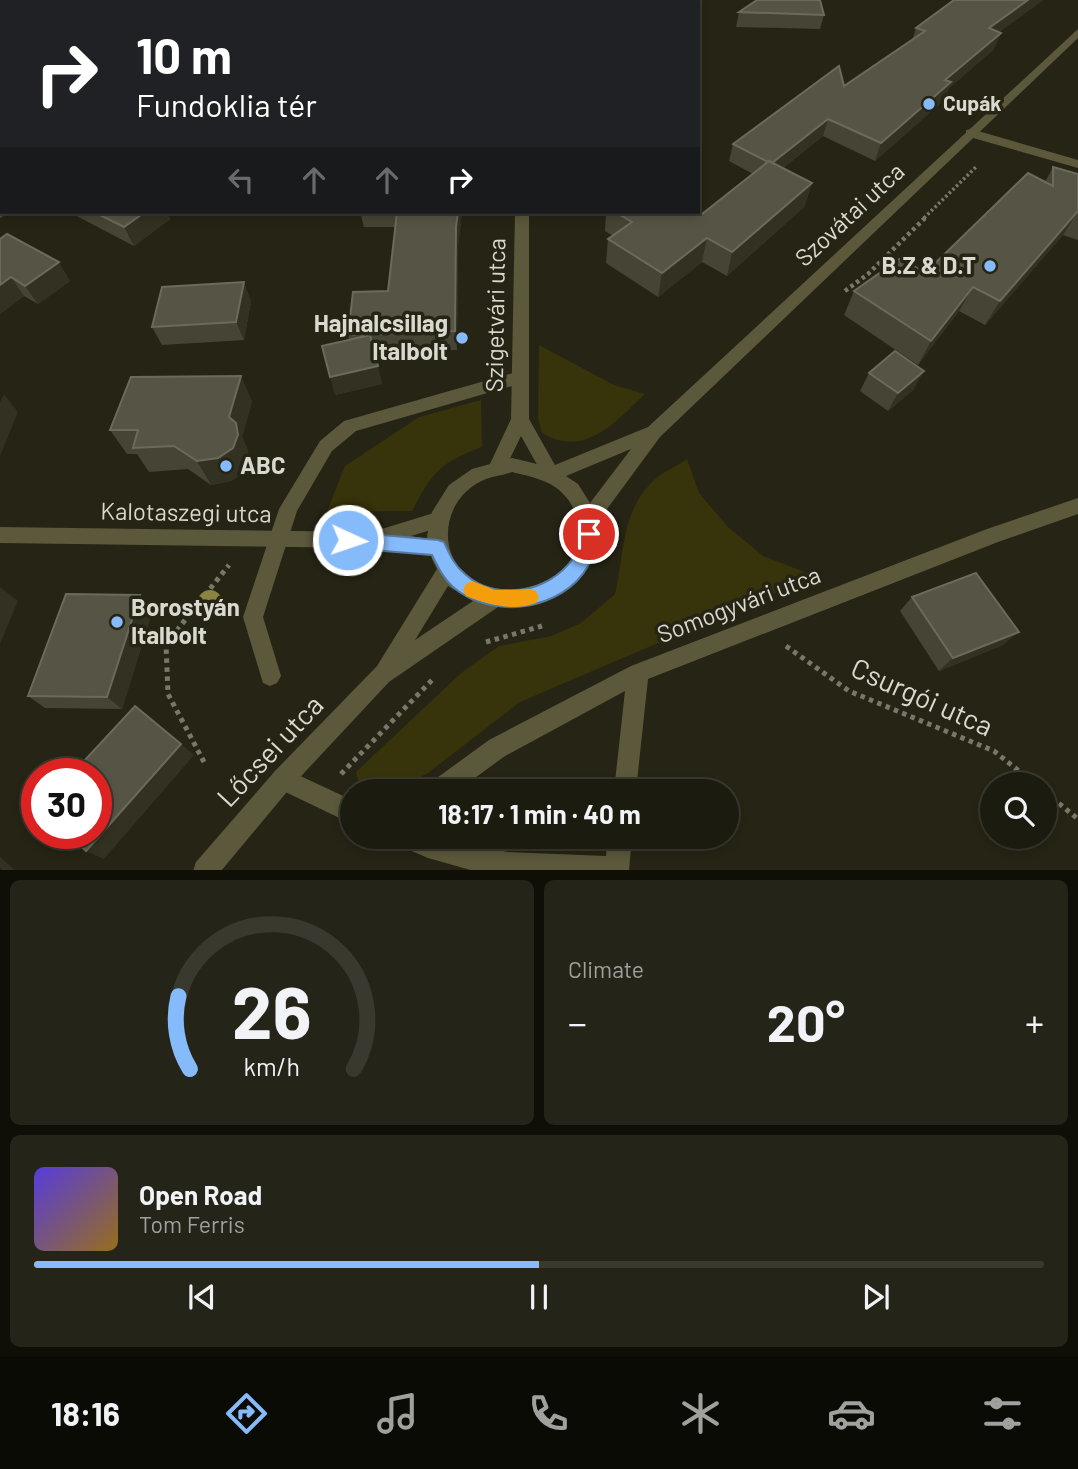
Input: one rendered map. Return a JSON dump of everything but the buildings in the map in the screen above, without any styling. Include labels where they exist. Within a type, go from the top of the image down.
[{"type":"street","name":"Szovátai utca","points":[[654,432],[1078,32]]},
{"type":"street","points":[[971,133],[1078,164]]},
{"type":"street","name":"Szigetvári utca","points":[[498,466],[520,419],[522,214]]},
{"type":"street","points":[[270,676],[253,617],[288,509],[326,446],[349,426],[520,377]]},
{"type":"street","name":"Szigetvári utca","points":[[520,419],[551,474]]},
{"type":"street","points":[[551,474],[654,432]]},
{"type":"street","points":[[588,520],[654,432]]},
{"type":"street","points":[[498,466],[526,466],[551,474],[579,498],[588,520],[589,534],[581,562],[559,585],[529,598],[495,598],[476,592],[448,569],[438,548],[437,520],[442,507],[459,485],[484,470],[498,466]]},
{"type":"street","name":"Somogyvári utca","points":[[454,779],[497,748],[638,673],[1078,506]]},
{"type":"street","name":"Kalotaszegi utca","points":[[372,540],[437,520]]},
{"type":"street","name":"Kalotaszegi utca","points":[[0,535],[372,540],[438,548]]},
{"type":"street","name":"Lőcsei utca","points":[[205,870],[283,779],[382,675],[448,569]]},
{"type":"street","name":"Lőcsei utca","points":[[382,675],[495,598]]},
{"type":"street","points":[[626,779],[638,673]]},
{"type":"street","points":[[283,779],[340,806]]},
{"type":"street","points":[[428,849],[527,866],[617,869],[619,849]]},
{"type":"path","name":"Csurgói utca","points":[[757,626],[849,691],[994,751],[1020,772]]},
{"type":"path","points":[[166,644],[168,694],[204,762]]},
{"type":"path","points":[[1057,801],[1078,818]]},
{"type":"shaded area","points":[[539,345],[614,385],[645,394],[611,426],[586,439],[572,442],[558,440],[542,433],[538,418]]},
{"type":"shaded area","points":[[481,400],[482,447],[456,458],[439,470],[425,487],[412,511],[327,511],[345,466],[419,417]]},
{"type":"shaded area","points":[[687,459],[699,493],[728,527],[763,556],[815,576],[520,702],[428,773],[416,779],[358,779],[356,772],[461,673],[499,646],[551,636],[581,623],[615,594],[625,536],[634,509],[641,496],[662,474]]},
{"type":"slow traffic","points":[[472,590],[495,598],[512,600],[530,597]]},
{"type":"place","name":"Cupák","points":[[929,104]]},
{"type":"place","name":"B.Z & D.T","points":[[990,266]]},
{"type":"place","name":"Hajnalcsillag Italbolt","points":[[462,338]]},
{"type":"place","name":"ABC","points":[[226,466]]},
{"type":"place","name":"Borostyán Italbolt","points":[[117,622]]},
{"type":"route","points":[[348,540],[372,540],[438,548],[441,559],[460,582],[476,592],[512,600],[545,593],[572,574],[587,548],[589,534]]}]
